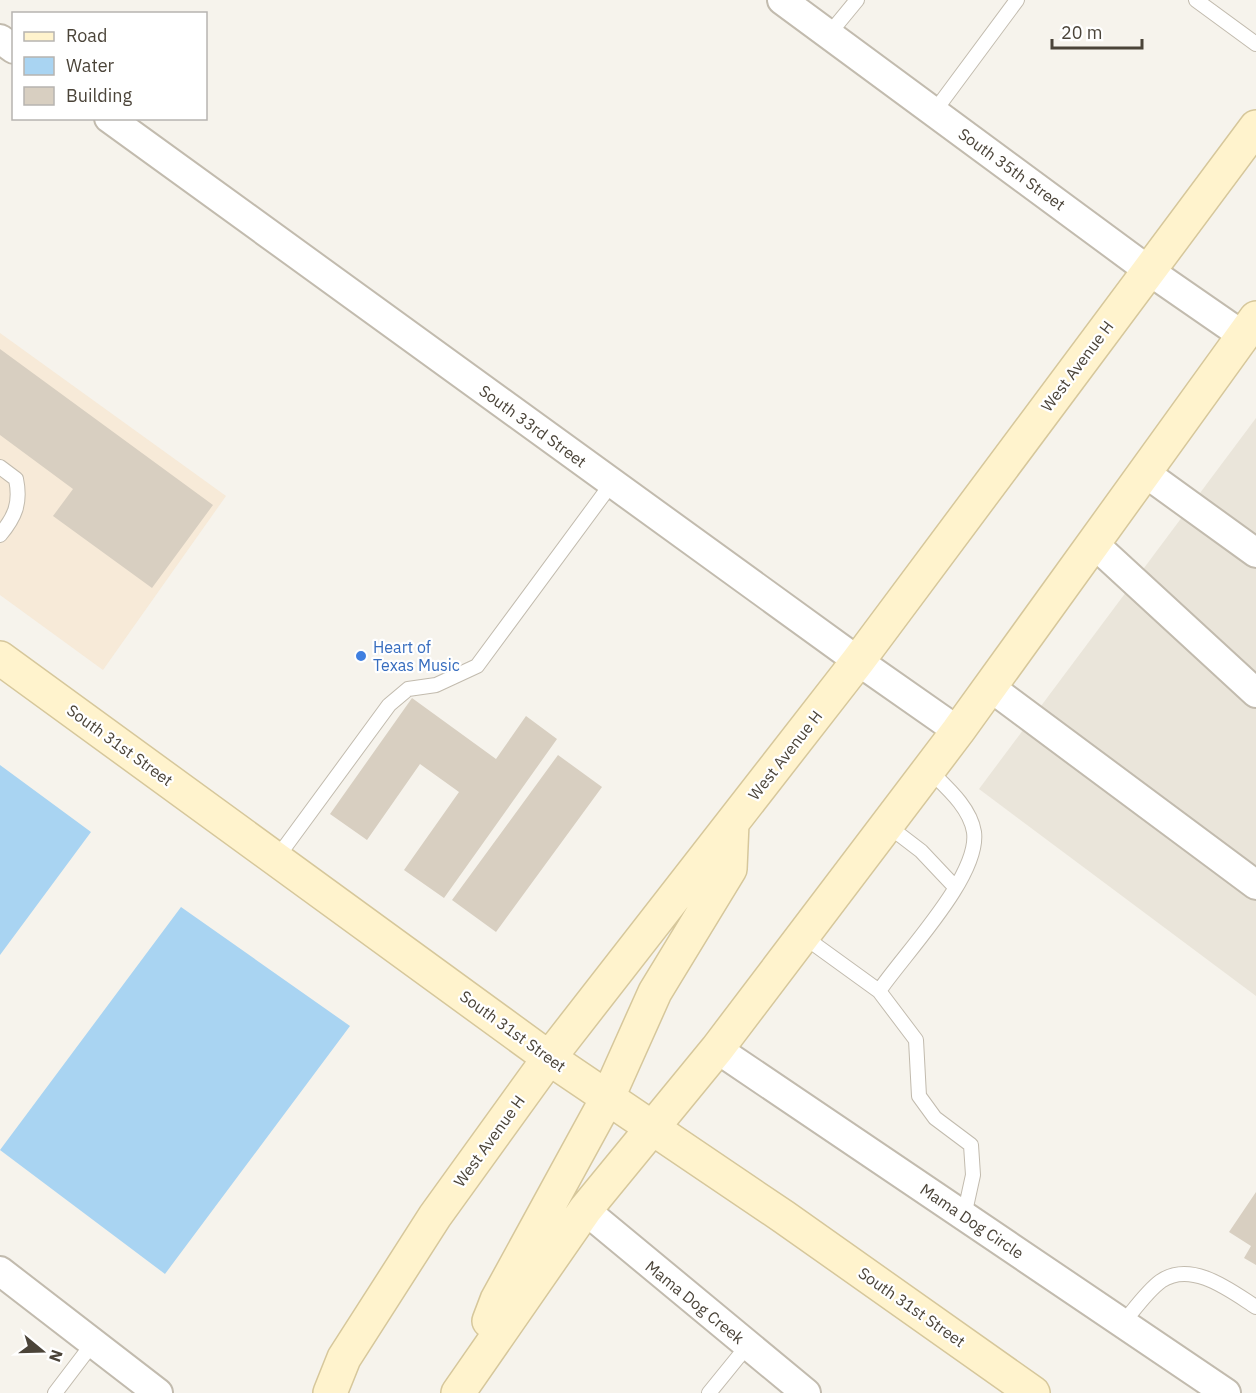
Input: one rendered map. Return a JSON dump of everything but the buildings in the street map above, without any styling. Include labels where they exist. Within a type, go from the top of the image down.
[{"type":"main road","name":"West Avenue H","points":[[330,1393],[344,1358],[435,1216],[549,1058],[858,661],[1256,127]]},
{"type":"main road","points":[[464,1383],[585,1210],[717,1049],[958,731],[1249,326]]},
{"type":"main road","name":"South 31st Street","points":[[0,658],[549,1058],[655,1127],[1033,1393]]},
{"type":"main road","points":[[464,1383],[497,1300],[608,1097],[655,992],[730,870],[732,823]]},
{"type":"street","name":"South 35th Street","points":[[782,0],[1148,270],[1249,326]]},
{"type":"street","name":"South 33rd Street","points":[[112,120],[958,731]]},
{"type":"street","points":[[1144,472],[1256,554]]},
{"type":"street","points":[[1093,543],[1256,693]]},
{"type":"street","points":[[990,687],[1256,885]]},
{"type":"street","name":"Mama Dog Circle","points":[[717,1049],[1226,1393]]},
{"type":"street","name":"Mama Dog Creek","points":[[585,1210],[806,1393]]},
{"type":"street","points":[[0,1271],[158,1393]]},
{"type":"lane","points":[[830,34],[857,0]]},
{"type":"lane","points":[[934,112],[1017,0]]},
{"type":"lane","points":[[1196,0],[1256,44]]},
{"type":"lane","points":[[0,467],[16,479],[19,495],[15,517],[0,536]]},
{"type":"lane","points":[[276,859],[389,705],[408,689],[436,685],[477,666],[612,483]]},
{"type":"lane","points":[[879,991],[941,911],[974,853],[974,830],[959,800],[929,770]]},
{"type":"lane","points":[[887,825],[921,851],[955,886]]},
{"type":"lane","points":[[803,936],[879,991],[916,1040],[919,1096],[935,1118],[971,1145],[973,1175],[964,1216]]},
{"type":"lane","points":[[1123,1323],[1161,1281],[1179,1274],[1203,1277],[1220,1283],[1256,1307]]},
{"type":"lane","points":[[55,1393],[93,1343]]},
{"type":"lane","points":[[710,1393],[748,1344]]},
{"type":"shaded area","points":[[0,333],[226,496],[103,670],[0,595]]},
{"type":"shaded area","points":[[1256,418],[1256,996],[979,789]]},
{"type":"water","points":[[0,765],[91,832],[0,955]]},
{"type":"water","points":[[181,907],[350,1026],[165,1274],[0,1150]]},
{"type":"place","name":"Heart of Texas Music","points":[[361,656]]}]
